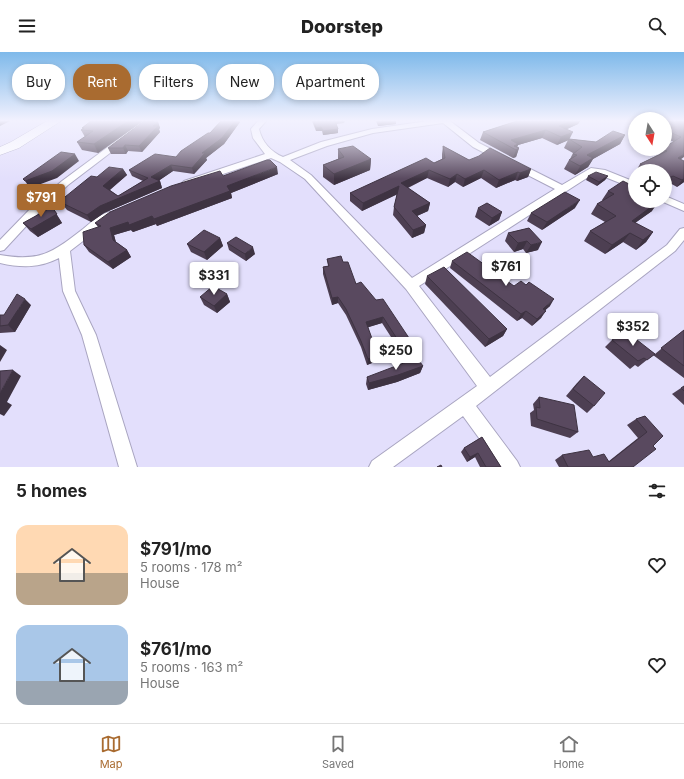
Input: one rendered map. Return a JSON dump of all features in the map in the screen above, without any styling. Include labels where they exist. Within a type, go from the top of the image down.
[{"type":"street","points":[[0,151],[21,140]]},
{"type":"street","points":[[0,247],[37,208],[65,183],[122,140]]},
{"type":"street","points":[[259,140],[271,155],[283,160],[308,178],[411,284],[488,388]]},
{"type":"street","points":[[283,160],[337,140]]},
{"type":"street","points":[[470,140],[476,145],[562,189]]},
{"type":"street","points":[[178,186],[271,155]]},
{"type":"street","points":[[411,284],[591,171],[596,170],[628,183]]},
{"type":"street","points":[[672,202],[684,208]]},
{"type":"street","points":[[0,259],[24,263],[34,262],[64,249],[97,223],[116,213]]},
{"type":"street","points":[[378,467],[488,388],[671,248],[684,232]]},
{"type":"street","points":[[64,249],[69,291],[88,335],[128,467]]},
{"type":"street","points":[[466,404],[511,467]]},
{"type":"building","points":[[79,140],[99,140],[94,144],[77,142]]},
{"type":"building","points":[[118,140],[144,140],[139,146],[125,145],[123,148],[108,148]]},
{"type":"building","points":[[197,140],[219,140],[202,153],[205,153],[192,168],[171,165],[151,177],[160,181],[100,206],[87,215],[60,201],[91,176],[97,177],[109,167],[123,169],[103,186],[118,196],[148,178],[129,170],[155,154],[176,157],[181,151]]},
{"type":"building","points":[[498,140],[512,140],[518,144],[514,146],[519,148],[516,150]]},
{"type":"building","points":[[571,140],[596,142],[599,140],[615,140],[587,155],[593,158],[580,166],[569,160],[577,155],[573,154],[582,147]]},
{"type":"building","points":[[676,140],[684,140],[684,154],[678,158],[684,161],[684,179],[682,180],[672,176],[672,164],[640,164],[657,156],[672,156],[672,143]]},
{"type":"building","points":[[353,146],[371,159],[334,174],[323,165],[344,157],[338,149]]},
{"type":"building","points":[[443,146],[469,160],[479,156],[490,148],[531,169],[520,173],[518,172],[499,180],[484,170],[465,179],[457,174],[450,179],[429,170],[401,183],[430,203],[412,211],[426,225],[413,230],[394,207],[399,186],[363,203],[350,193],[426,158],[434,163],[445,158]]},
{"type":"building","points":[[61,152],[75,154],[52,171],[25,181],[23,179]]},
{"type":"building","points":[[270,160],[277,167],[227,186],[230,191],[154,219],[152,216],[129,225],[128,222],[110,228],[113,240],[127,250],[108,262],[84,245],[83,232],[101,226],[95,223],[110,212],[171,186],[220,171],[223,176]]},
{"type":"building","points":[[596,172],[608,176],[599,182],[588,176]]},
{"type":"building","points":[[623,181],[628,184],[628,208],[650,208],[632,221],[653,232],[643,240],[630,233],[612,245],[590,231],[616,216],[597,204],[614,194],[608,191]]},
{"type":"building","points":[[565,192],[580,200],[547,222],[531,213]]},
{"type":"building","points":[[487,203],[502,212],[492,218],[478,208]]},
{"type":"building","points":[[52,207],[57,214],[31,229],[23,223]]},
{"type":"building","points":[[529,228],[542,242],[531,245],[527,241],[518,243],[508,233]]},
{"type":"building","points":[[204,230],[220,238],[204,252],[187,244]]},
{"type":"building","points":[[236,237],[253,247],[245,254],[227,243]]},
{"type":"building","points":[[467,252],[514,286],[521,281],[526,285],[529,282],[554,299],[543,309],[546,311],[537,319],[526,311],[521,314],[452,261]]},
{"type":"building","points":[[341,256],[343,262],[348,262],[356,284],[361,282],[376,300],[383,299],[411,341],[401,345],[383,317],[366,322],[378,355],[368,359],[346,309],[338,297],[332,298],[323,267],[329,266],[327,259]]},
{"type":"building","points":[[444,267],[507,329],[489,339],[427,276]]},
{"type":"building","points":[[213,286],[227,294],[214,306],[200,297]]},
{"type":"building","points":[[17,294],[25,299],[8,325],[0,326],[0,315],[4,315]]},
{"type":"building","points":[[684,330],[684,366],[661,348]]},
{"type":"building","points":[[624,332],[631,337],[632,336],[655,354],[647,360],[644,358],[638,361],[612,340]]},
{"type":"building","points":[[417,358],[423,366],[369,383],[367,377]]},
{"type":"building","points":[[13,370],[0,393],[0,371]]},
{"type":"building","points":[[584,376],[605,393],[594,406],[573,389]]},
{"type":"building","points":[[539,397],[574,405],[578,432],[537,419],[536,407],[540,408]]},
{"type":"building","points":[[645,416],[663,436],[653,446],[656,449],[633,467],[568,467],[562,455],[589,450],[593,457],[604,454],[609,462],[647,432],[636,419]]},
{"type":"building","points":[[482,437],[501,467],[486,467],[478,453],[470,457],[464,448]]}]
